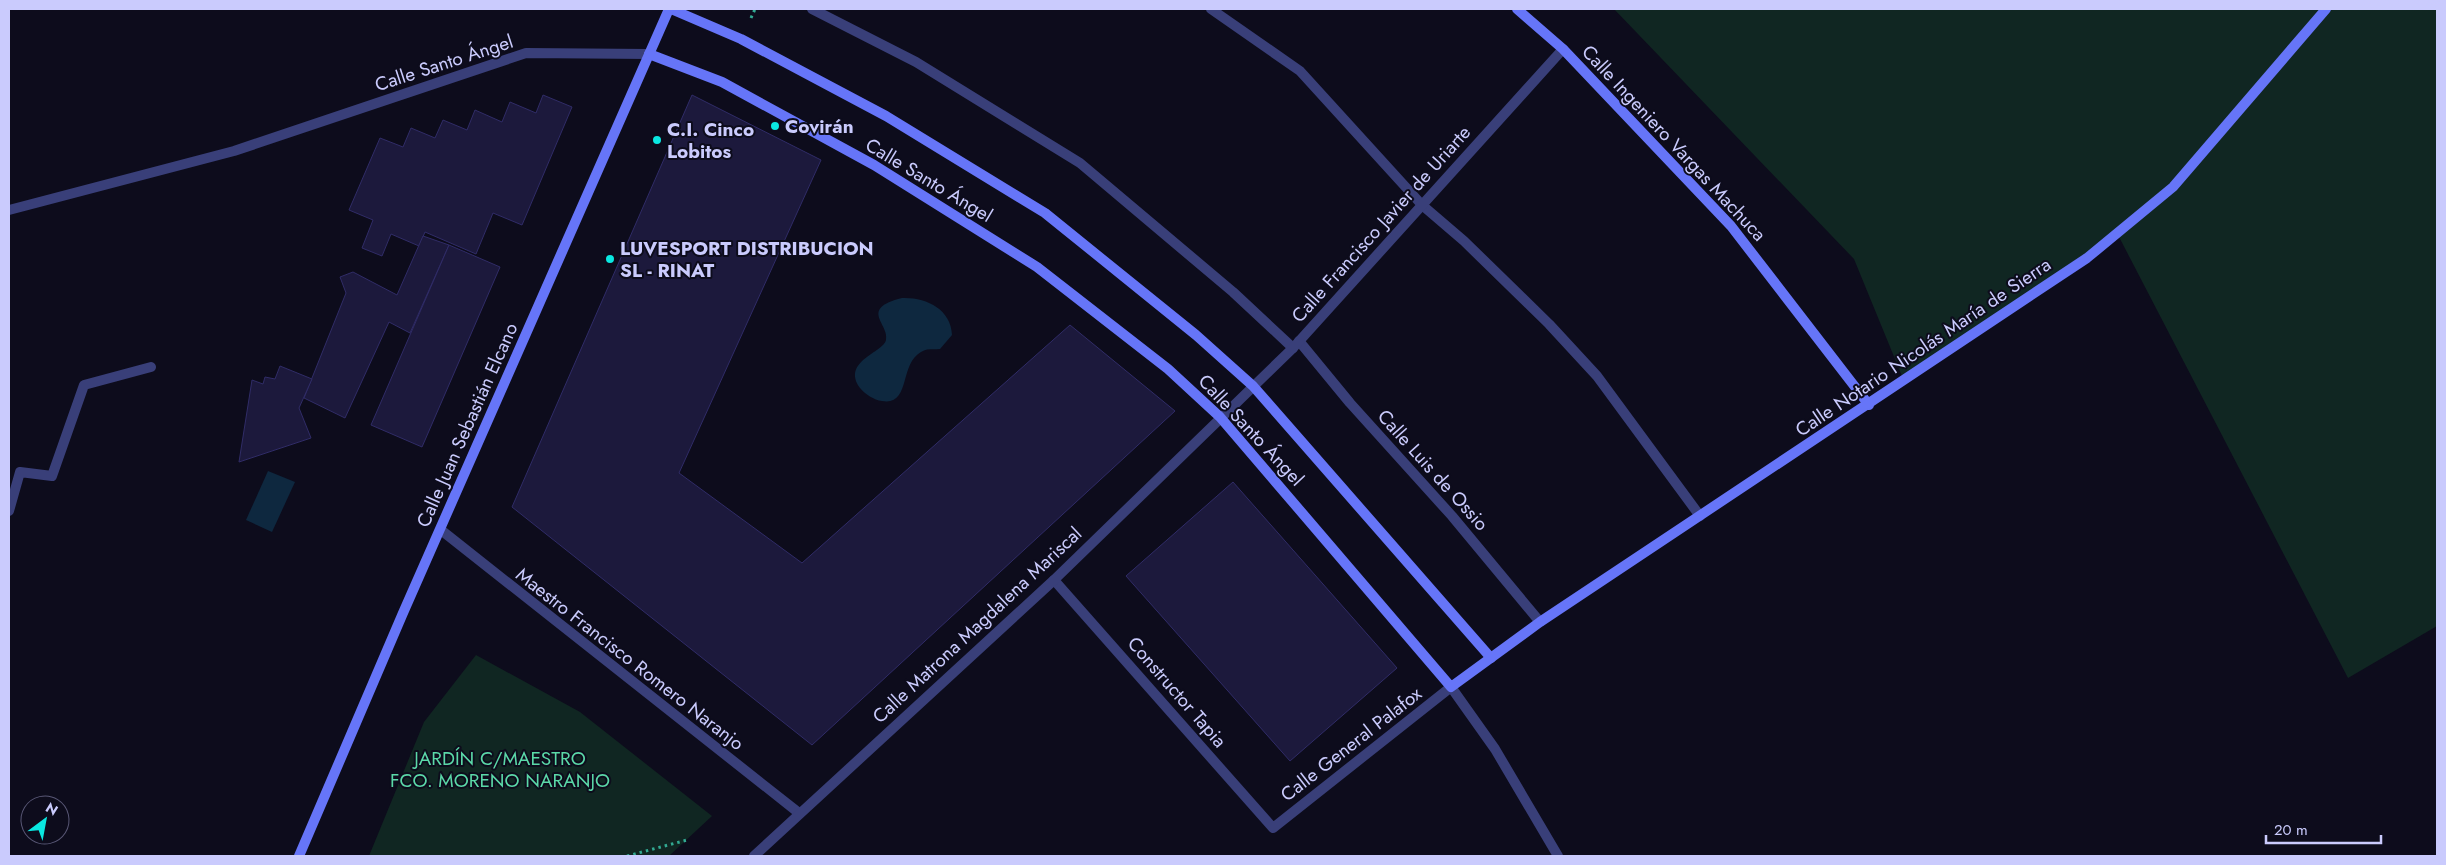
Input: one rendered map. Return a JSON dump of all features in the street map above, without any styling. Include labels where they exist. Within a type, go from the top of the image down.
[{"type":"street","name":"Calle Juan Sebastián Elcano","points":[[299,856],[670,9]]},
{"type":"street","name":"Calle Santo Ángel","points":[[670,9],[741,39],[886,116],[1045,213],[1196,335],[1253,386],[1491,658]]},
{"type":"street","points":[[812,9],[916,62],[1080,163],[1296,344]]},
{"type":"street","points":[[1211,9],[1300,70],[1422,205],[1464,241],[1549,324],[1597,376],[1700,516]]},
{"type":"street","name":"Calle Ingeniero Vargas Machuca","points":[[1517,9],[1563,49],[1731,226],[1870,404]]},
{"type":"street","name":"Calle Notario Nicolás María de Sierra","points":[[1451,688],[1540,622],[2087,258],[2173,187],[2326,9]]},
{"type":"street","name":"Calle Francisco Javier de Uriarte","points":[[1220,417],[1296,344],[1563,49]]},
{"type":"street","name":"Calle Santo Ángel","points":[[9,210],[234,151],[526,53],[649,54],[722,82],[874,165],[1038,267],[1168,369],[1220,417],[1451,688]]},
{"type":"street","name":"Calle Luis de Ossio","points":[[1296,344],[1452,516],[1540,622]]},
{"type":"street","points":[[9,512],[20,472],[52,476],[84,385],[151,367]]},
{"type":"street","name":"Calle Matrona Magdalena Mariscal","points":[[754,856],[1054,580],[1220,417]]},
{"type":"street","name":"Maestro Francisco Romero Naranjo","points":[[441,530],[799,813]]},
{"type":"street","name":"Constructor Tapia","points":[[1054,580],[1273,828]]},
{"type":"street","points":[[1451,688],[1495,749],[1558,856]]},
{"type":"street","name":"Calle General Palafox","points":[[1273,828],[1451,688]]},
{"type":"path","points":[[627,856],[687,840]]},
{"type":"green space","points":[[1614,9],[2437,9],[2437,626],[2348,678],[2117,233],[1904,381],[1854,259]]},
{"type":"green space","name":"JARDÍN C/MAESTRO FCO. MORENO NARANJO","points":[[476,655],[580,712],[712,816],[669,856],[369,856],[424,722]]},
{"type":"water","points":[[902,298],[920,300],[936,306],[947,318],[951,326],[952,335],[940,349],[926,350],[914,358],[897,397],[891,401],[882,401],[870,396],[860,388],[856,379],[856,371],[859,364],[883,345],[886,340],[886,334],[879,317],[882,307],[889,302]]},
{"type":"water","points":[[268,471],[295,482],[272,532],[246,520]]},
{"type":"building","points":[[543,95],[572,107],[522,225],[493,213],[476,254],[425,232],[419,246],[391,234],[382,256],[362,248],[373,220],[349,210],[380,138],[403,147],[411,128],[435,138],[443,120],[467,130],[475,110],[502,122],[510,102],[536,113]]},
{"type":"building","points":[[692,95],[821,160],[679,473],[802,563],[1070,325],[1175,411],[812,745],[512,507]]},
{"type":"building","points":[[423,236],[449,245],[410,333],[389,322],[345,418],[304,398],[346,293],[340,277],[353,272],[397,295]]},
{"type":"building","points":[[449,245],[500,267],[422,447],[371,425]]},
{"type":"building","points":[[280,366],[312,379],[299,408],[311,438],[239,462],[252,380],[263,384],[265,377],[275,379]]},
{"type":"building","points":[[1233,482],[1397,668],[1290,761],[1126,576]]},
{"type":"place","name":"Covirán","points":[[775,126]]},
{"type":"place","name":"C.I. Cinco Lobitos","points":[[657,140]]},
{"type":"place","name":"LUVESPORT DISTRIBUCION SL - RINAT","points":[[610,259]]}]
